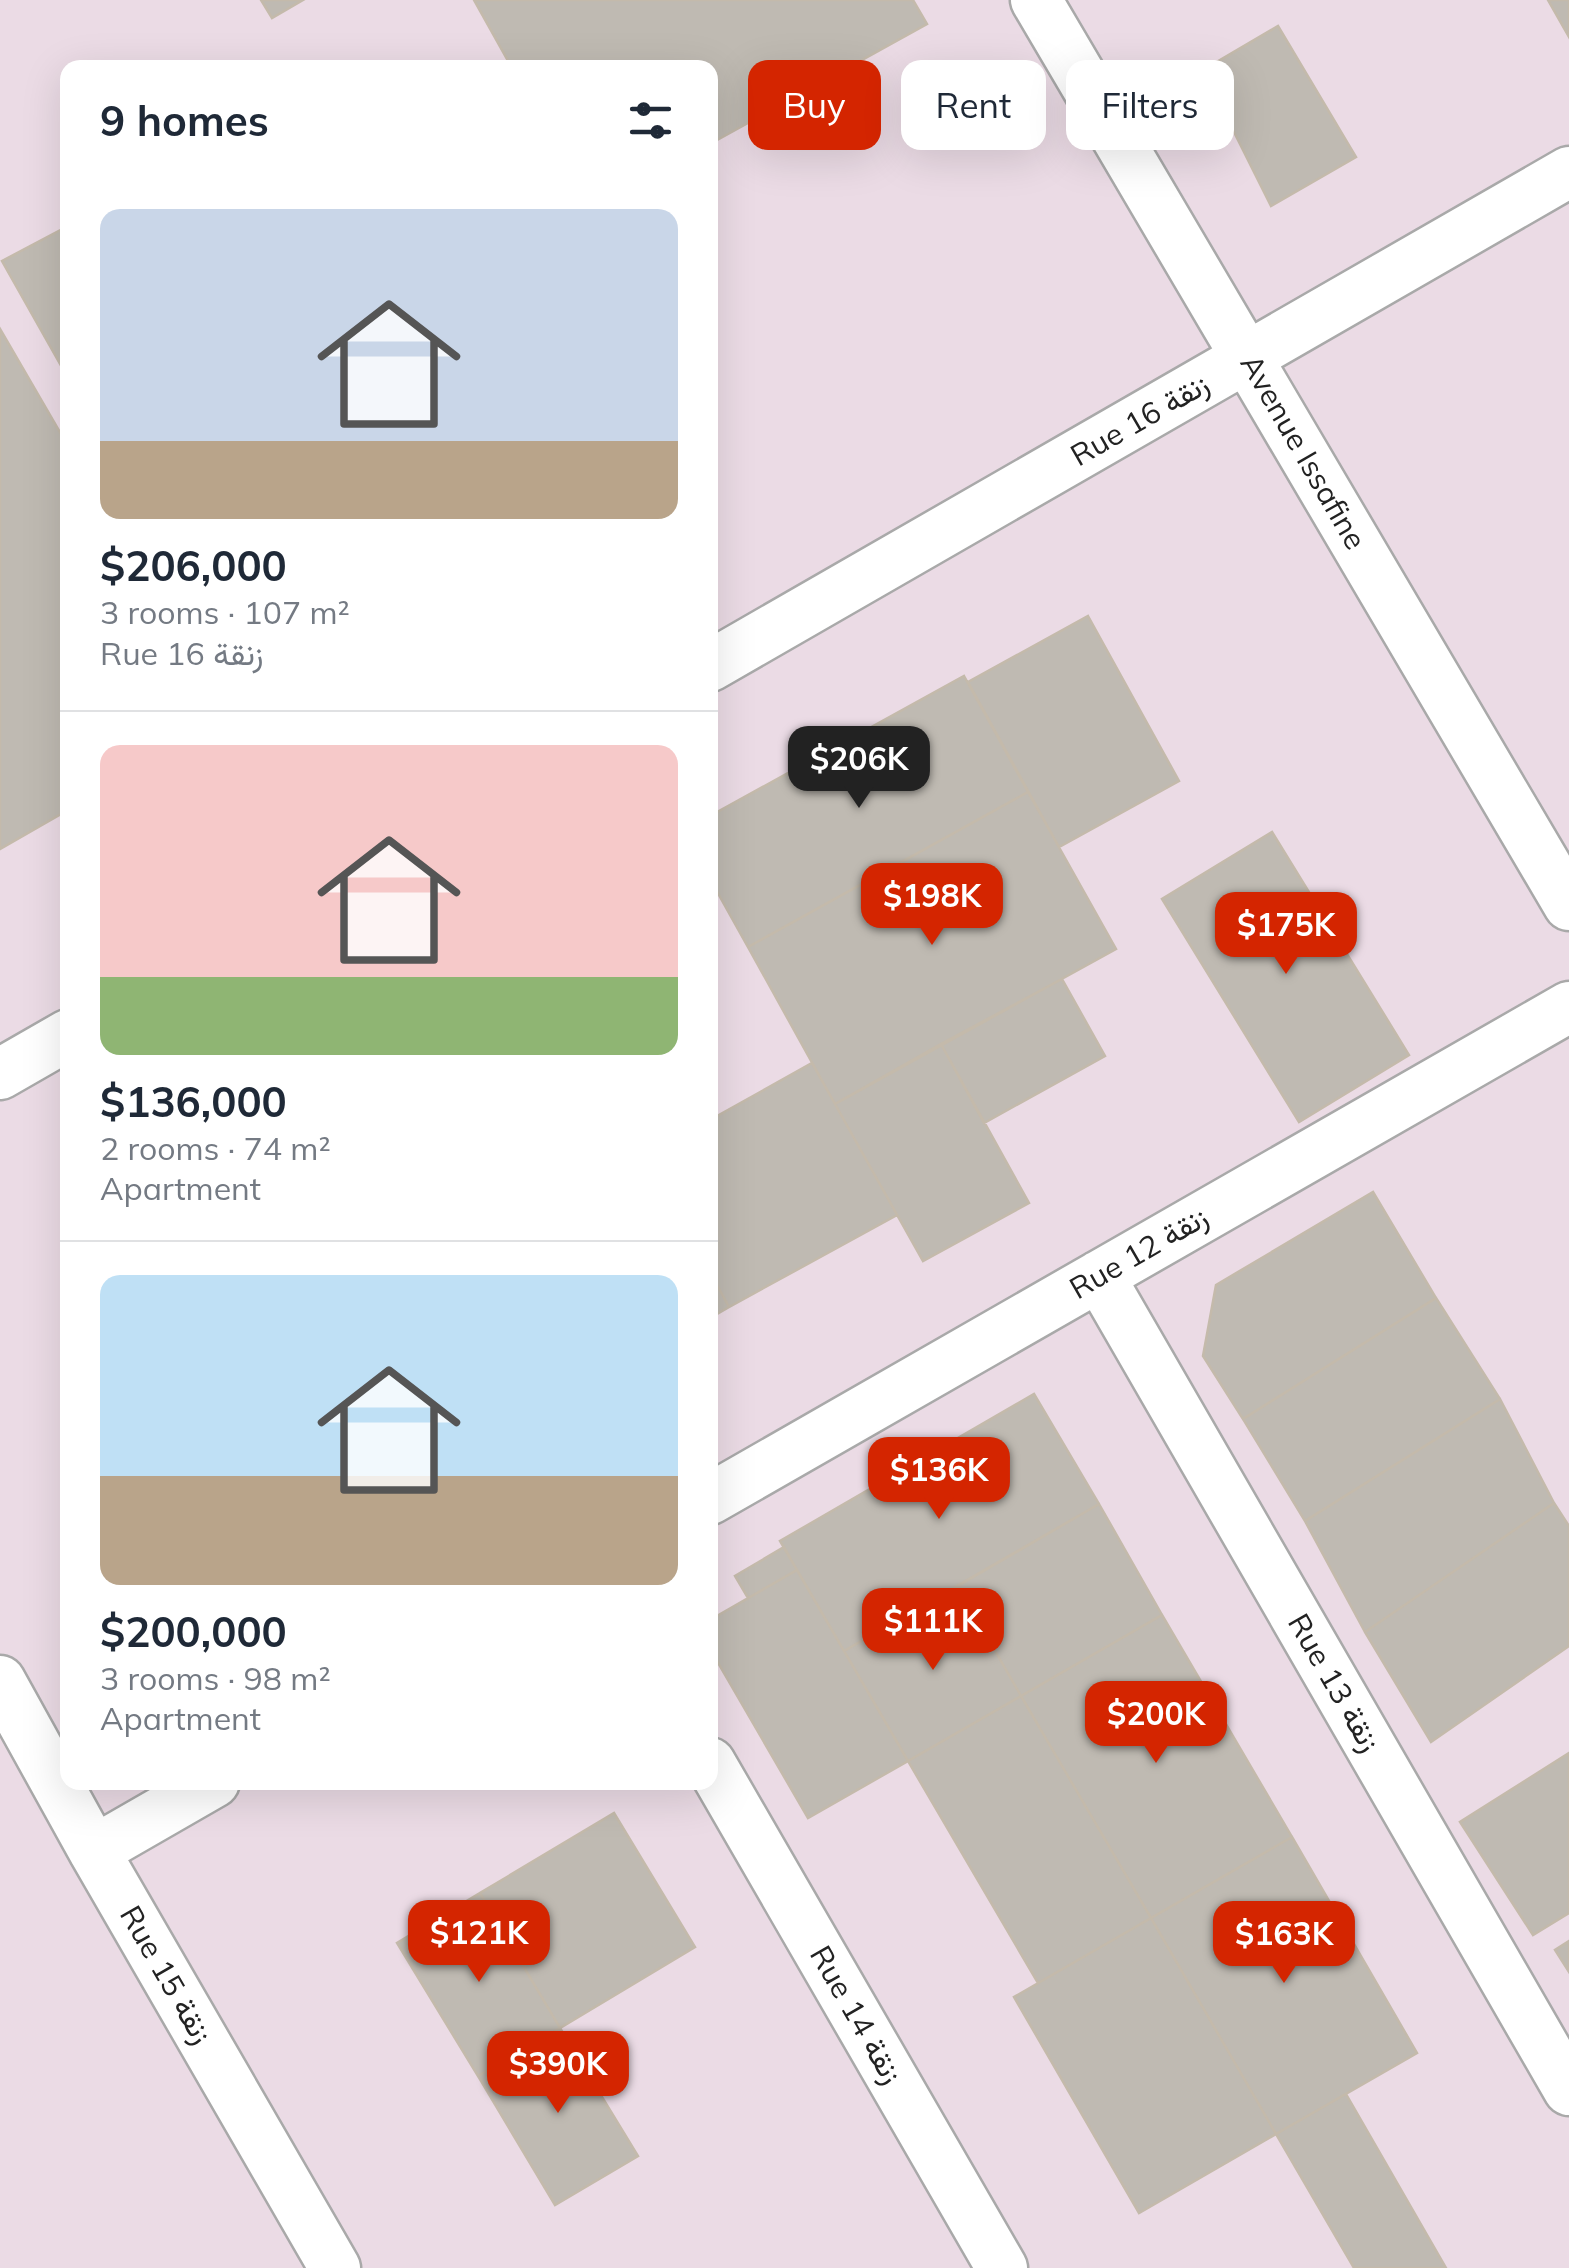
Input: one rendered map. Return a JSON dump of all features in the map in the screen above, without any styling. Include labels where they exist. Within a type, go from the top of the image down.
[{"type":"street","name":"Avenue Issafine","points":[[1036,0],[1569,905]]},
{"type":"street","name":"Rue 16 زنقة","points":[[718,661],[1569,172]]},
{"type":"street","name":"Rue 12 زنقة","points":[[718,1494],[1569,1007]]},
{"type":"street","points":[[0,1074],[60,1040]]},
{"type":"street","name":"Rue 13 زنقة","points":[[1099,1276],[1569,2090]]},
{"type":"street","name":"Rue 15 زنقة","points":[[0,1681],[60,1790]]},
{"type":"street","name":"Rue 14 زنقة","points":[[718,1777],[1002,2268]]},
{"type":"street","name":"Rue 15 زنقة","points":[[60,1790],[334,2268]]},
{"type":"street","points":[[94,1851],[200,1790]]},
{"type":"shaded area","points":[[0,0],[1569,0],[1569,2268],[0,2268]]},
{"type":"building","points":[[261,0],[303,0],[272,18]]},
{"type":"building","points":[[474,0],[913,0],[927,24],[862,60],[748,60],[748,123],[718,140],[718,60],[508,60]]},
{"type":"building","points":[[1548,0],[1569,0],[1569,37]]},
{"type":"building","points":[[1278,26],[1356,157],[1271,206],[1234,132],[1234,60],[1220,60]]},
{"type":"building","points":[[60,230],[60,364],[2,261]]},
{"type":"building","points":[[0,329],[60,432],[60,815],[0,849]]},
{"type":"building","points":[[1088,616],[1179,781],[1059,847],[968,682]]},
{"type":"building","points":[[964,676],[1028,792],[748,947],[718,893],[718,812]]},
{"type":"building","points":[[1028,792],[1116,949],[835,1104],[748,947]]},
{"type":"building","points":[[1272,832],[1409,1055],[1299,1122],[1162,899]]},
{"type":"building","points":[[1062,979],[1105,1056],[984,1123],[941,1044]]},
{"type":"building","points":[[941,1044],[1029,1203],[923,1261],[835,1104]]},
{"type":"building","points":[[812,1063],[897,1215],[729,1307],[718,1287],[718,1116]]},
{"type":"building","points":[[1373,1192],[1436,1298],[1243,1419],[1203,1356],[1216,1285]]},
{"type":"building","points":[[718,1287],[729,1307],[718,1313]]},
{"type":"building","points":[[1436,1298],[1500,1399],[1305,1521],[1243,1419]]},
{"type":"building","points":[[1034,1394],[1099,1504],[844,1651],[780,1541]]},
{"type":"building","points":[[1500,1399],[1554,1503],[1365,1632],[1305,1521]]},
{"type":"building","points":[[1554,1503],[1569,1526],[1569,1646],[1431,1742],[1365,1632]]},
{"type":"building","points":[[1099,1504],[1162,1615],[1021,1696],[958,1586]]},
{"type":"building","points":[[784,1547],[797,1570],[748,1598],[735,1576]]},
{"type":"building","points":[[797,1570],[908,1761],[808,1818],[718,1663],[718,1615]]},
{"type":"building","points":[[958,1586],[1021,1696],[908,1761],[844,1651]]},
{"type":"building","points":[[1162,1615],[1292,1837],[1151,1918],[1021,1696]]},
{"type":"building","points":[[1021,1696],[1151,1918],[1038,1983],[908,1761]]},
{"type":"building","points":[[1569,1753],[1569,1913],[1533,1935],[1460,1822]]},
{"type":"building","points":[[614,1813],[695,1947],[560,2028],[480,1893]]},
{"type":"building","points":[[1292,1837],[1417,2053],[1276,2134],[1151,1918]]},
{"type":"building","points":[[480,1893],[560,2028],[478,2076],[397,1943]]},
{"type":"building","points":[[1151,1918],[1276,2134],[1139,2213],[1014,1997]]},
{"type":"building","points":[[1569,1941],[1569,1972],[1555,1950]]},
{"type":"building","points":[[560,2028],[638,2156],[555,2205],[478,2076]]},
{"type":"building","points":[[1346,2094],[1446,2268],[1354,2268],[1276,2134]]}]
